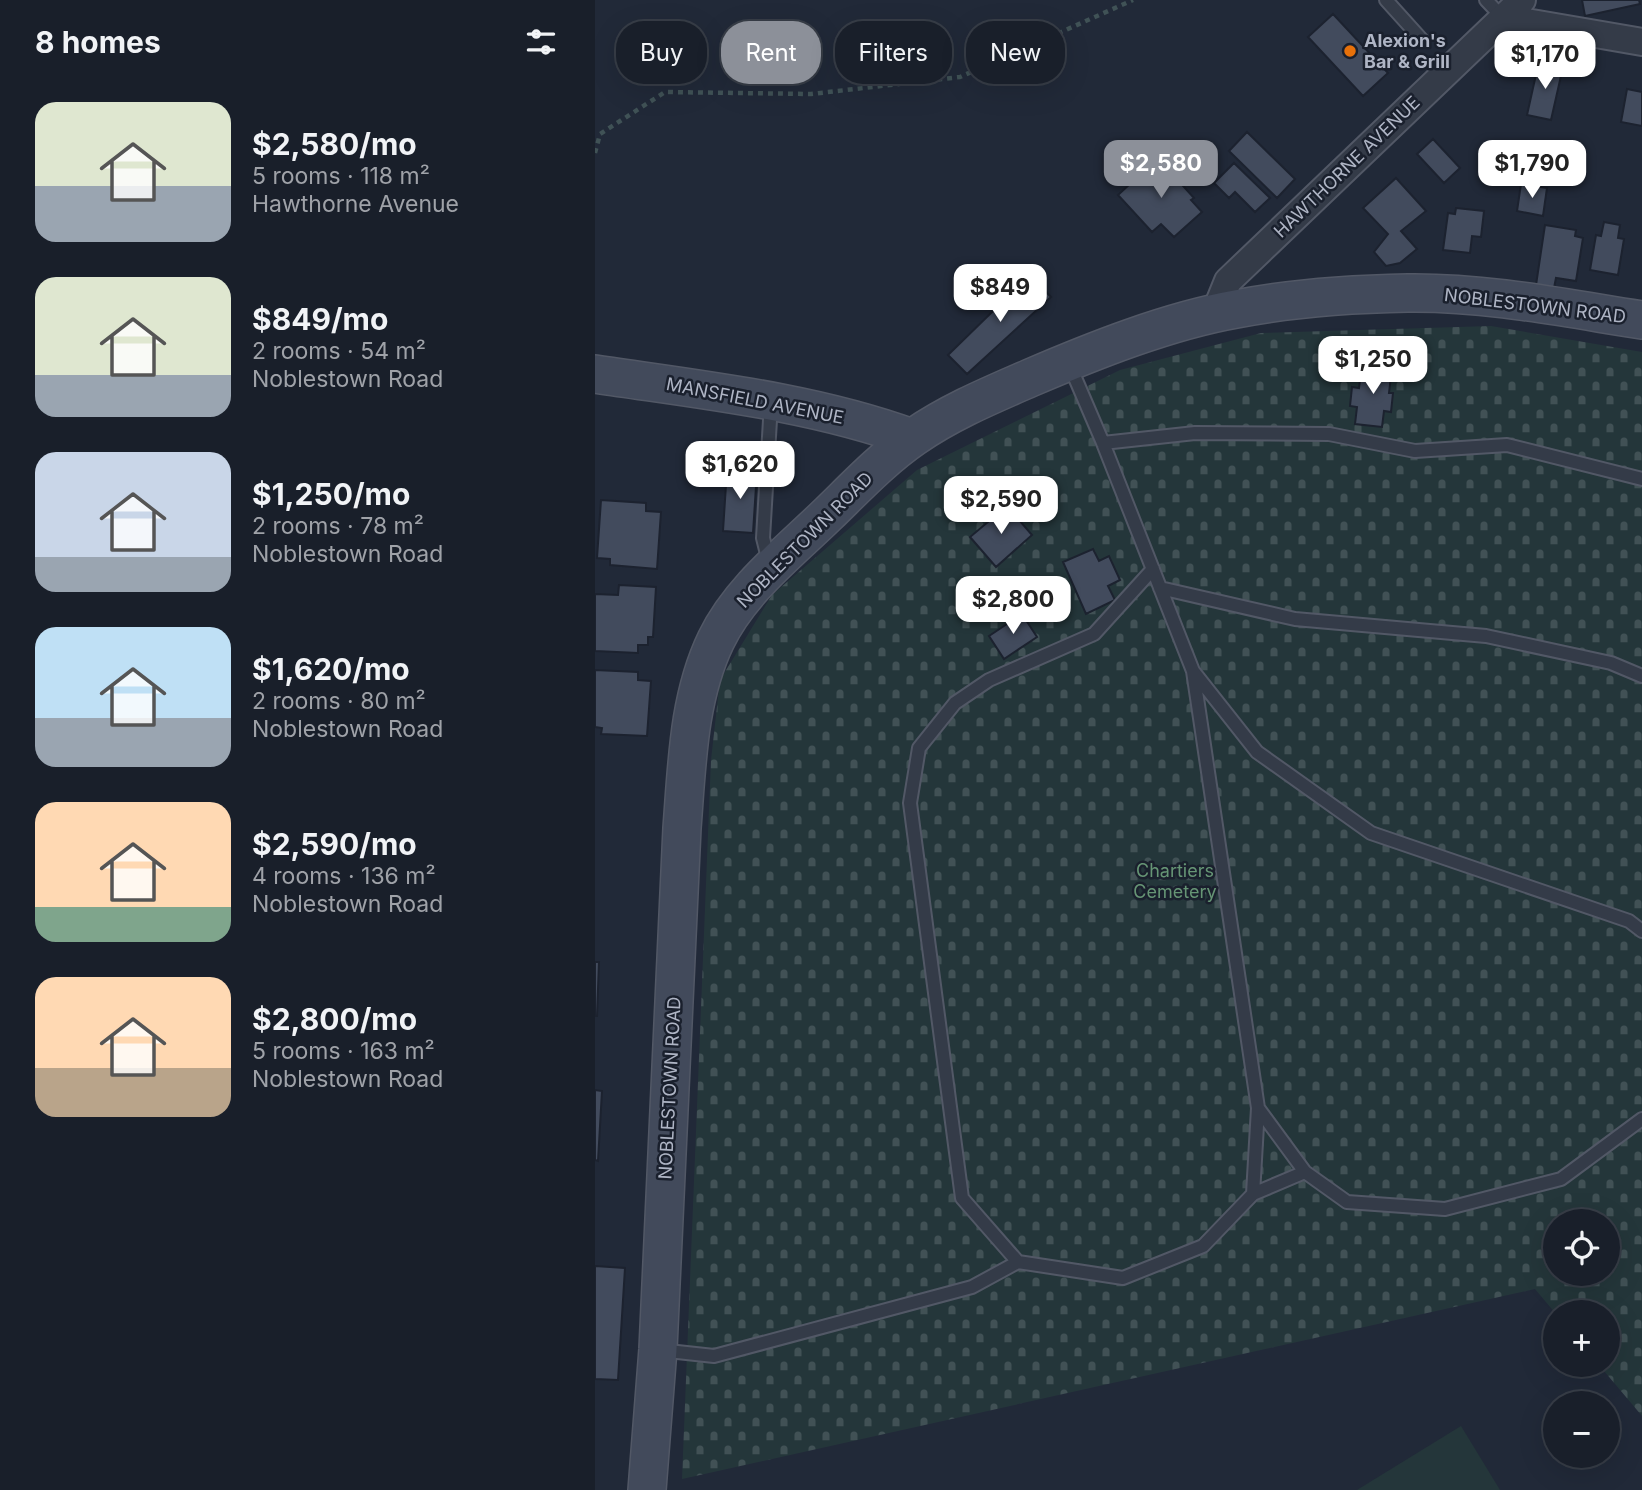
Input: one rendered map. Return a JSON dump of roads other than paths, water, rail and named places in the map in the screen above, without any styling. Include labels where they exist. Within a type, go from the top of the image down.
[{"type":"main road","name":"NOBLESTOWN ROAD","points":[[647,1490],[658,1349],[683,828],[692,722],[703,672],[717,638],[737,607],[771,569],[863,480],[912,438],[979,401],[1130,338],[1215,313],[1321,297],[1410,293],[1495,298],[1642,320]]},
{"type":"main road","name":"MANSFIELD AVENUE","points":[[595,374],[771,401],[849,418],[912,438]]},
{"type":"street","points":[[1503,6],[1642,42]]},
{"type":"street","name":"HAWTHORNE AVENUE","points":[[1215,313],[1227,281],[1503,6]]},
{"type":"lane","points":[[1386,0],[1423,41]]},
{"type":"lane","points":[[1068,362],[1193,671],[1258,1108],[1253,1194]]},
{"type":"lane","points":[[771,401],[764,538],[771,569]]},
{"type":"lane","points":[[1103,443],[1208,433],[1329,434],[1415,451],[1507,445],[1642,479]]},
{"type":"lane","points":[[1017,1262],[962,1198],[910,803],[919,748],[955,703],[989,680],[1094,634],[1153,569]]},
{"type":"lane","points":[[1160,588],[1295,619],[1486,636],[1611,663],[1642,676]]},
{"type":"lane","points":[[1193,671],[1257,752],[1371,833],[1629,921],[1642,931]]},
{"type":"lane","points":[[1258,1108],[1305,1172],[1347,1202],[1445,1209],[1561,1179],[1642,1119]]},
{"type":"lane","points":[[658,1349],[714,1356],[972,1287],[1017,1262],[1123,1278],[1203,1247],[1253,1194],[1305,1172]]},
{"type":"place","name":"Alexion's Bar & Grill","points":[[1350,51]]},
{"type":"park label","name":"Chartiers Cemetery","points":[[1175,882]]}]
